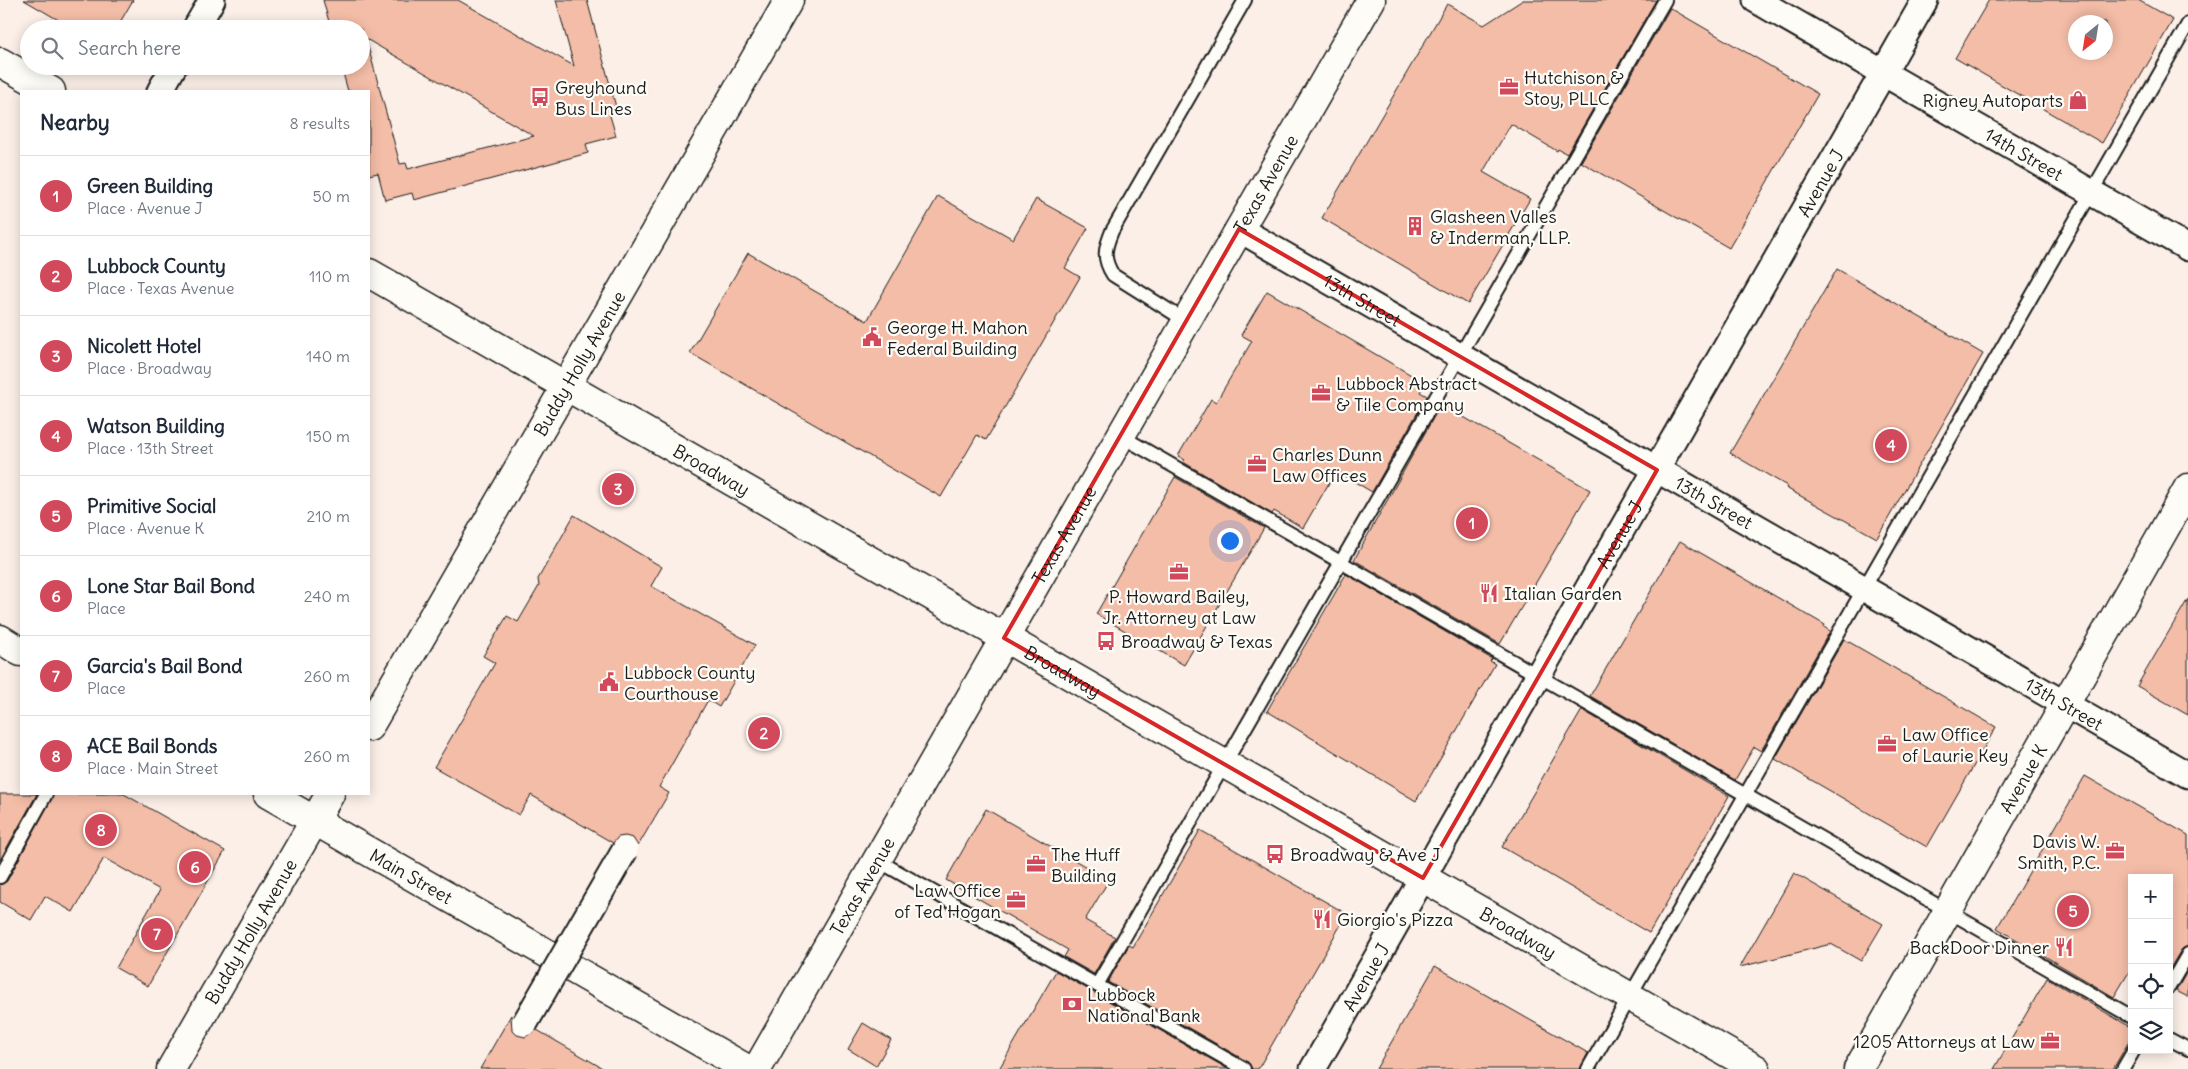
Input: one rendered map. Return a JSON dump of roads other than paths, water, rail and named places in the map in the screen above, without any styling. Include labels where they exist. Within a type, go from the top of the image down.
[{"type":"main road","name":"Buddy Holly Avenue","points":[[370,724],[789,0]]},
{"type":"main road","name":"Texas Avenue","points":[[757,1069],[1371,0]]},
{"type":"main road","points":[[0,62],[20,73]]},
{"type":"main road","points":[[23,75],[49,90]]},
{"type":"main road","name":"Broadway","points":[[370,274],[1756,1069]]},
{"type":"main road","name":"Avenue K","points":[[1858,1069],[2188,488]]},
{"type":"main road","points":[[0,639],[20,651]]},
{"type":"main road","name":"Main Street","points":[[270,795],[747,1069]]},
{"type":"main road","name":"Buddy Holly Avenue","points":[[171,1069],[329,795]]},
{"type":"street","points":[[200,20],[212,0]]},
{"type":"street","name":"14th Street","points":[[1756,0],[2188,248]]},
{"type":"street","name":"Avenue J","points":[[1313,1069],[1925,0]]},
{"type":"street","points":[[161,90],[169,75]]},
{"type":"street","name":"13th Street","points":[[1239,229],[2188,775]]},
{"type":"street","points":[[525,1023],[625,850]]},
{"type":"lane","points":[[1186,322],[1113,275],[1106,264],[1104,250],[1112,231],[1245,0]]},
{"type":"lane","points":[[1097,985],[1665,0]]},
{"type":"lane","points":[[1588,1069],[1863,588],[2093,193],[2188,24]]},
{"type":"lane","points":[[1120,436],[2128,1015]]},
{"type":"lane","points":[[0,877],[45,795]]},
{"type":"lane","points":[[877,860],[1244,1069]]},
{"type":"lane","points":[[2173,980],[2188,954]]},
{"type":"lane","points":[[2173,1040],[2188,1049]]},
{"type":"lane","points":[[2123,1069],[2132,1054]]},
{"type":"place","name":"Hutchison & Stoy, PLLC","points":[[1509,87]]},
{"type":"place","name":"Greyhound Bus Lines","points":[[540,97]]},
{"type":"place","name":"Rigney Autoparts","points":[[2078,100]]},
{"type":"place","name":"Glasheen Valles & Inderman, LLP.","points":[[1415,226]]},
{"type":"place","name":"George H. Mahon Federal Building","points":[[872,337]]},
{"type":"place","name":"Lubbock Abstract & Tile Company","points":[[1321,393]]},
{"type":"place","name":"Watson Building","points":[[1891,445]]},
{"type":"place","name":"Charles Dunn Law Offices","points":[[1257,464]]},
{"type":"place","name":"Nicolett Hotel","points":[[618,489]]},
{"type":"place","name":"Green Building","points":[[1472,523]]},
{"type":"place","name":"P. Howard Bailey, Jr. Attorney at Law","points":[[1179,572]]},
{"type":"place","name":"Italian Garden","points":[[1489,593]]},
{"type":"place","name":"Broadway & Texas","points":[[1106,641]]},
{"type":"place","name":"Lubbock County Courthouse","points":[[609,682]]},
{"type":"place","name":"Lubbock County","points":[[764,733]]},
{"type":"place","name":"Law Office of Laurie Key","points":[[1887,744]]},
{"type":"place","name":"ACE Bail Bonds","points":[[101,830]]},
{"type":"place","name":"Davis W. Smith, P.C.","points":[[2115,851]]},
{"type":"place","name":"Broadway & Ave J","points":[[1275,854]]},
{"type":"place","name":"The Huff Building","points":[[1036,864]]},
{"type":"place","name":"Lone Star Bail Bond","points":[[195,867]]},
{"type":"place","name":"Law Office of Ted Hogan","points":[[1016,900]]},
{"type":"place","name":"Primitive Social","points":[[2073,911]]},
{"type":"place","name":"Giorgio's Pizza","points":[[1322,919]]},
{"type":"place","name":"Garcia's Bail Bond","points":[[157,934]]},
{"type":"place","name":"BackDoor Dinner","points":[[2064,947]]},
{"type":"place","name":"Lubbock National Bank","points":[[1072,1004]]},
{"type":"place","name":"1205 Attorneys at Law","points":[[2050,1041]]}]
